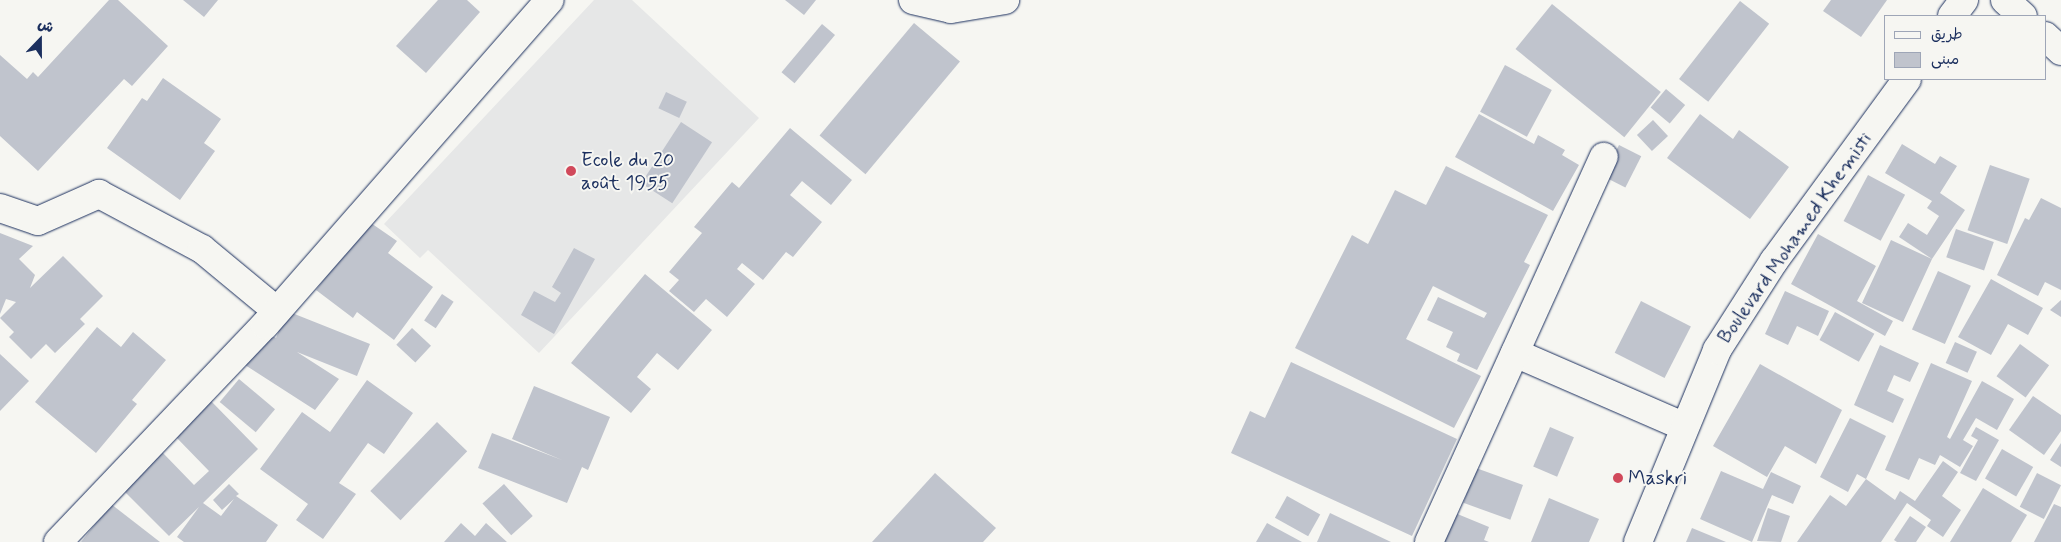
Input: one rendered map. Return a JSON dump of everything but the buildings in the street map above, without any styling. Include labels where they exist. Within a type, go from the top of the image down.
[{"type":"street","points":[[58,542],[278,311],[550,0]]},
{"type":"street","points":[[913,0],[951,9],[1005,0]]},
{"type":"street","points":[[1953,15],[1964,0]]},
{"type":"street","points":[[2005,0],[2022,15]]},
{"type":"street","points":[[2046,37],[2061,51]]},
{"type":"street","name":"Boulevard Mohamed Khemisti","points":[[1638,542],[1717,350],[1774,261],[1906,80]]},
{"type":"street","points":[[1429,542],[1604,157]]},
{"type":"street","points":[[0,208],[38,221],[99,194],[202,249],[278,311]]},
{"type":"street","points":[[1515,353],[1685,427]]},
{"type":"shaded area","name":"Ecole du 20 août 1955","points":[[594,0],[632,0],[759,118],[539,353],[428,250],[420,258],[384,224]]},
{"type":"place","name":"Ecole du 20 août 1955","points":[[571,171]]},
{"type":"place","name":"Maskri","points":[[1618,478]]}]
